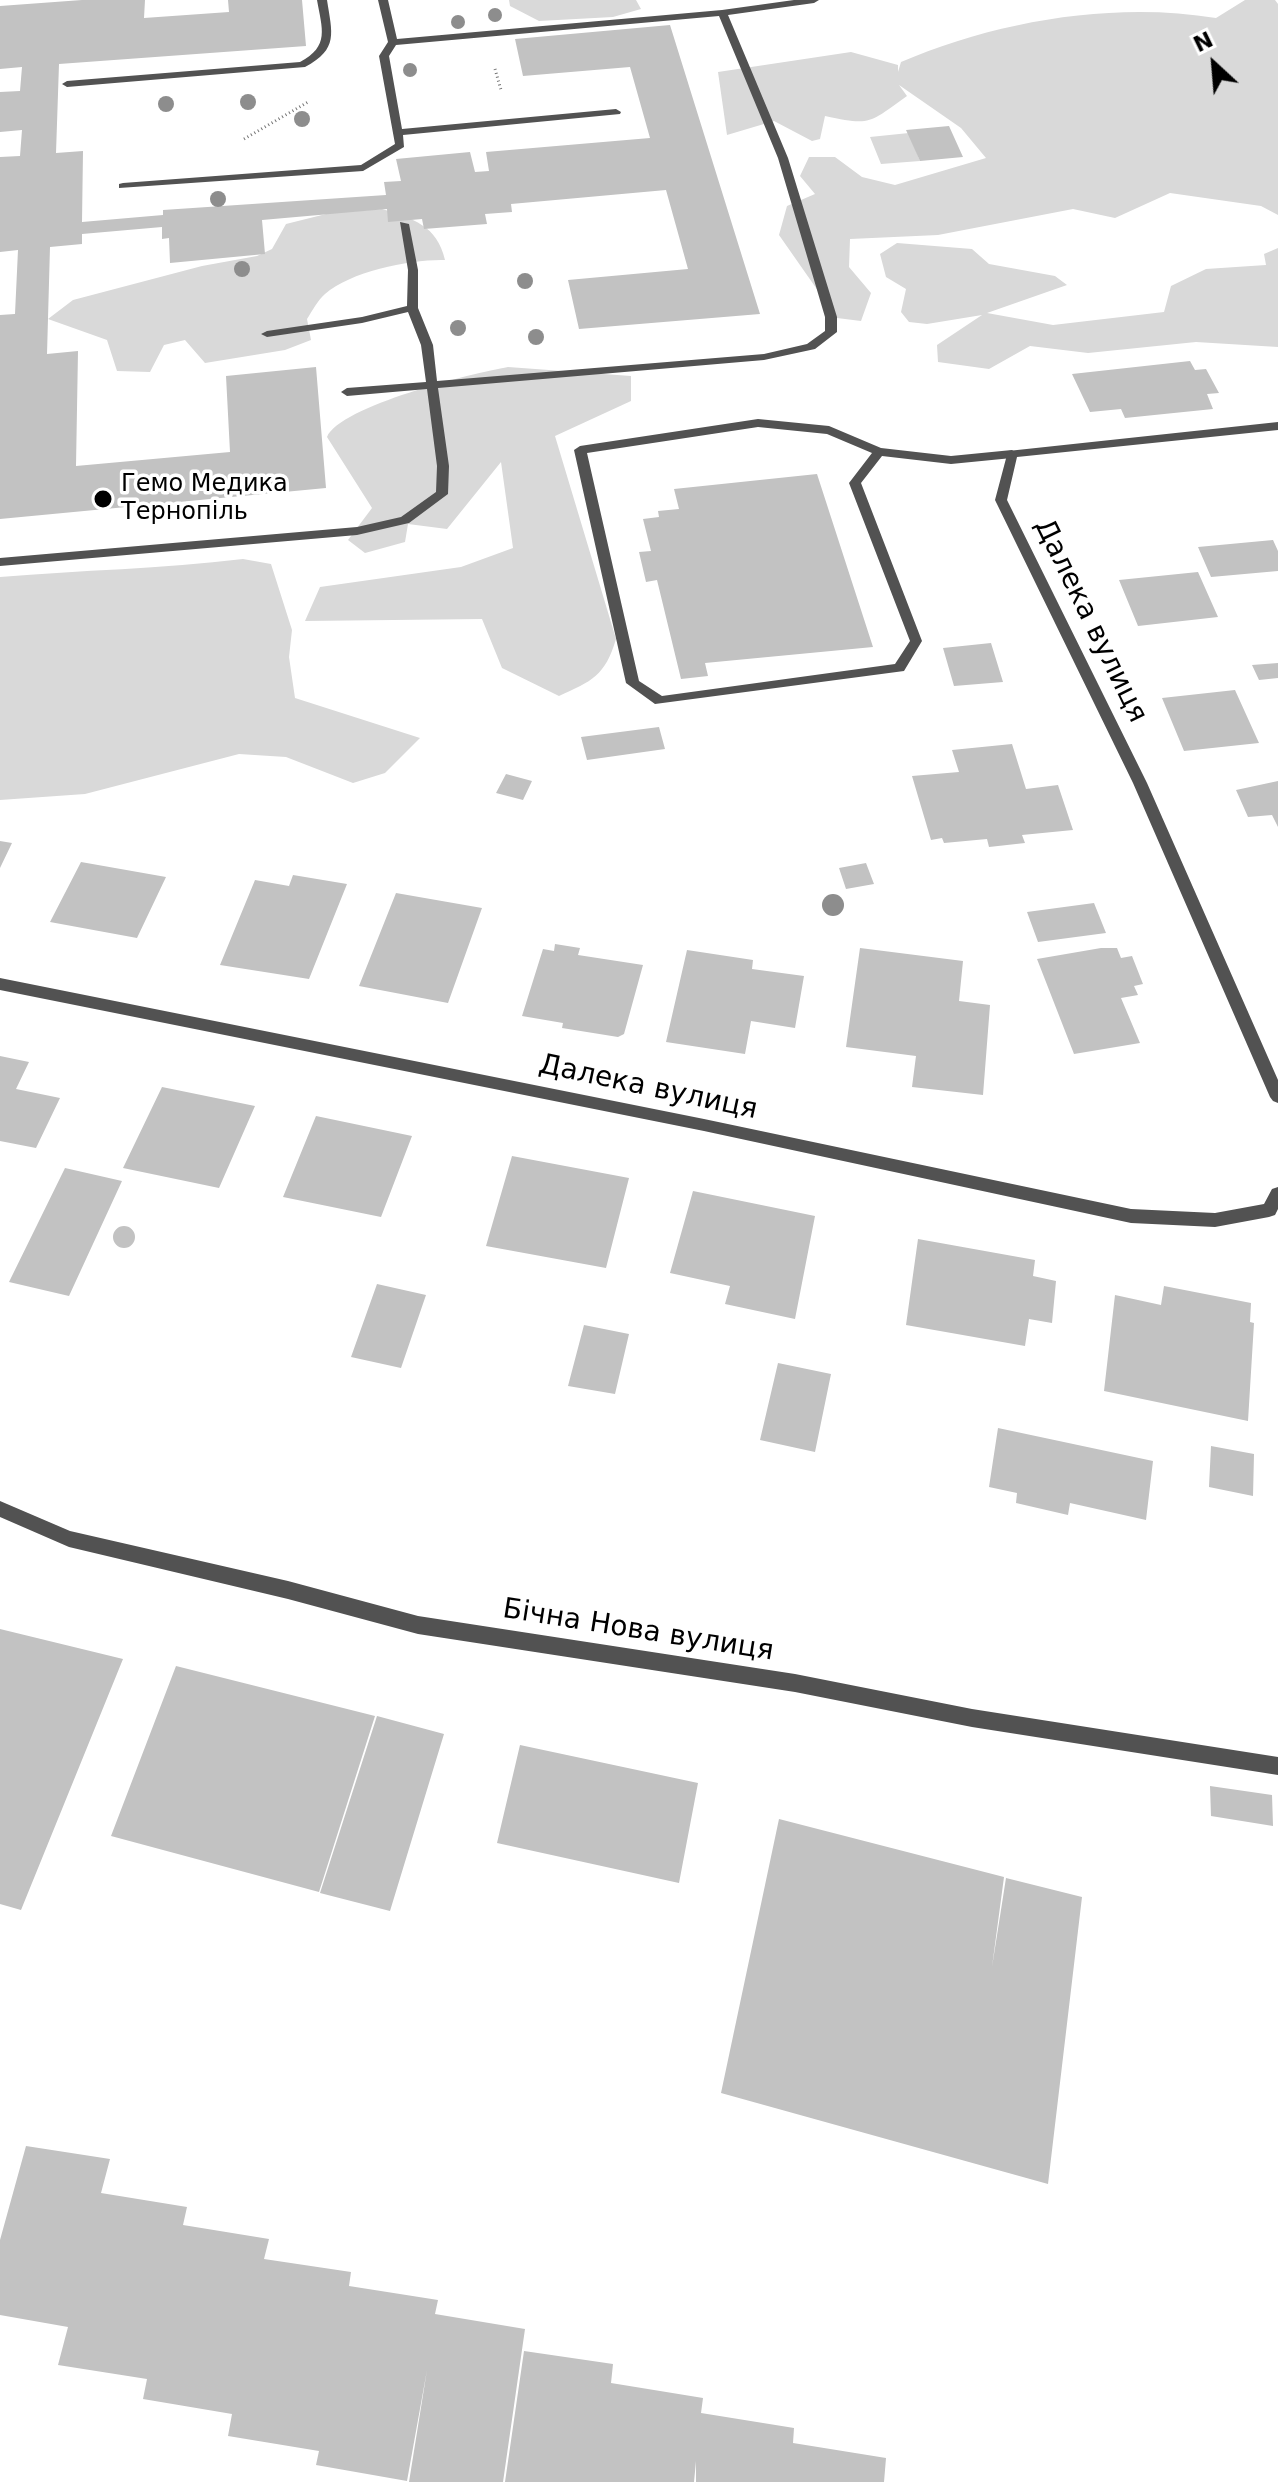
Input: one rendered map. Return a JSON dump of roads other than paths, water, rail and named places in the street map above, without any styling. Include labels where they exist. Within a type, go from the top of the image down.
[{"type":"street","points":[[67,84],[302,65],[320,57],[327,44],[322,0]]},
{"type":"street","points":[[123,186],[363,168],[400,145],[384,56],[393,42],[383,0]]},
{"type":"street","points":[[393,42],[722,13],[814,0]]},
{"type":"street","points":[[347,392],[764,357],[811,347],[831,332],[831,317],[783,158],[722,13]]},
{"type":"street","points":[[398,132],[616,112]]},
{"type":"street","points":[[0,562],[357,531],[405,520],[442,494],[443,466],[427,345],[412,308],[413,270],[404,224]]},
{"type":"street","points":[[267,334],[362,320],[412,308]]},
{"type":"street","points":[[879,452],[855,483],[916,641],[899,668],[660,701],[633,683],[580,450],[758,423],[829,430],[879,452],[951,460],[1278,426]]},
{"type":"street","name":"Далека вулиця","points":[[1012,454],[1001,500],[1140,783],[1278,1097]]},
{"type":"street","name":"Далека вулиця","points":[[0,984],[704,1125],[1131,1216],[1215,1220],[1269,1210],[1278,1194]]},
{"type":"street","name":"Бічна Нова вулиця","points":[[0,1509],[69,1539],[288,1590],[418,1625],[795,1683],[972,1718],[1278,1766]]},
{"type":"place","name":"Гемо Медика Тернопіль","points":[[103,499]]}]
